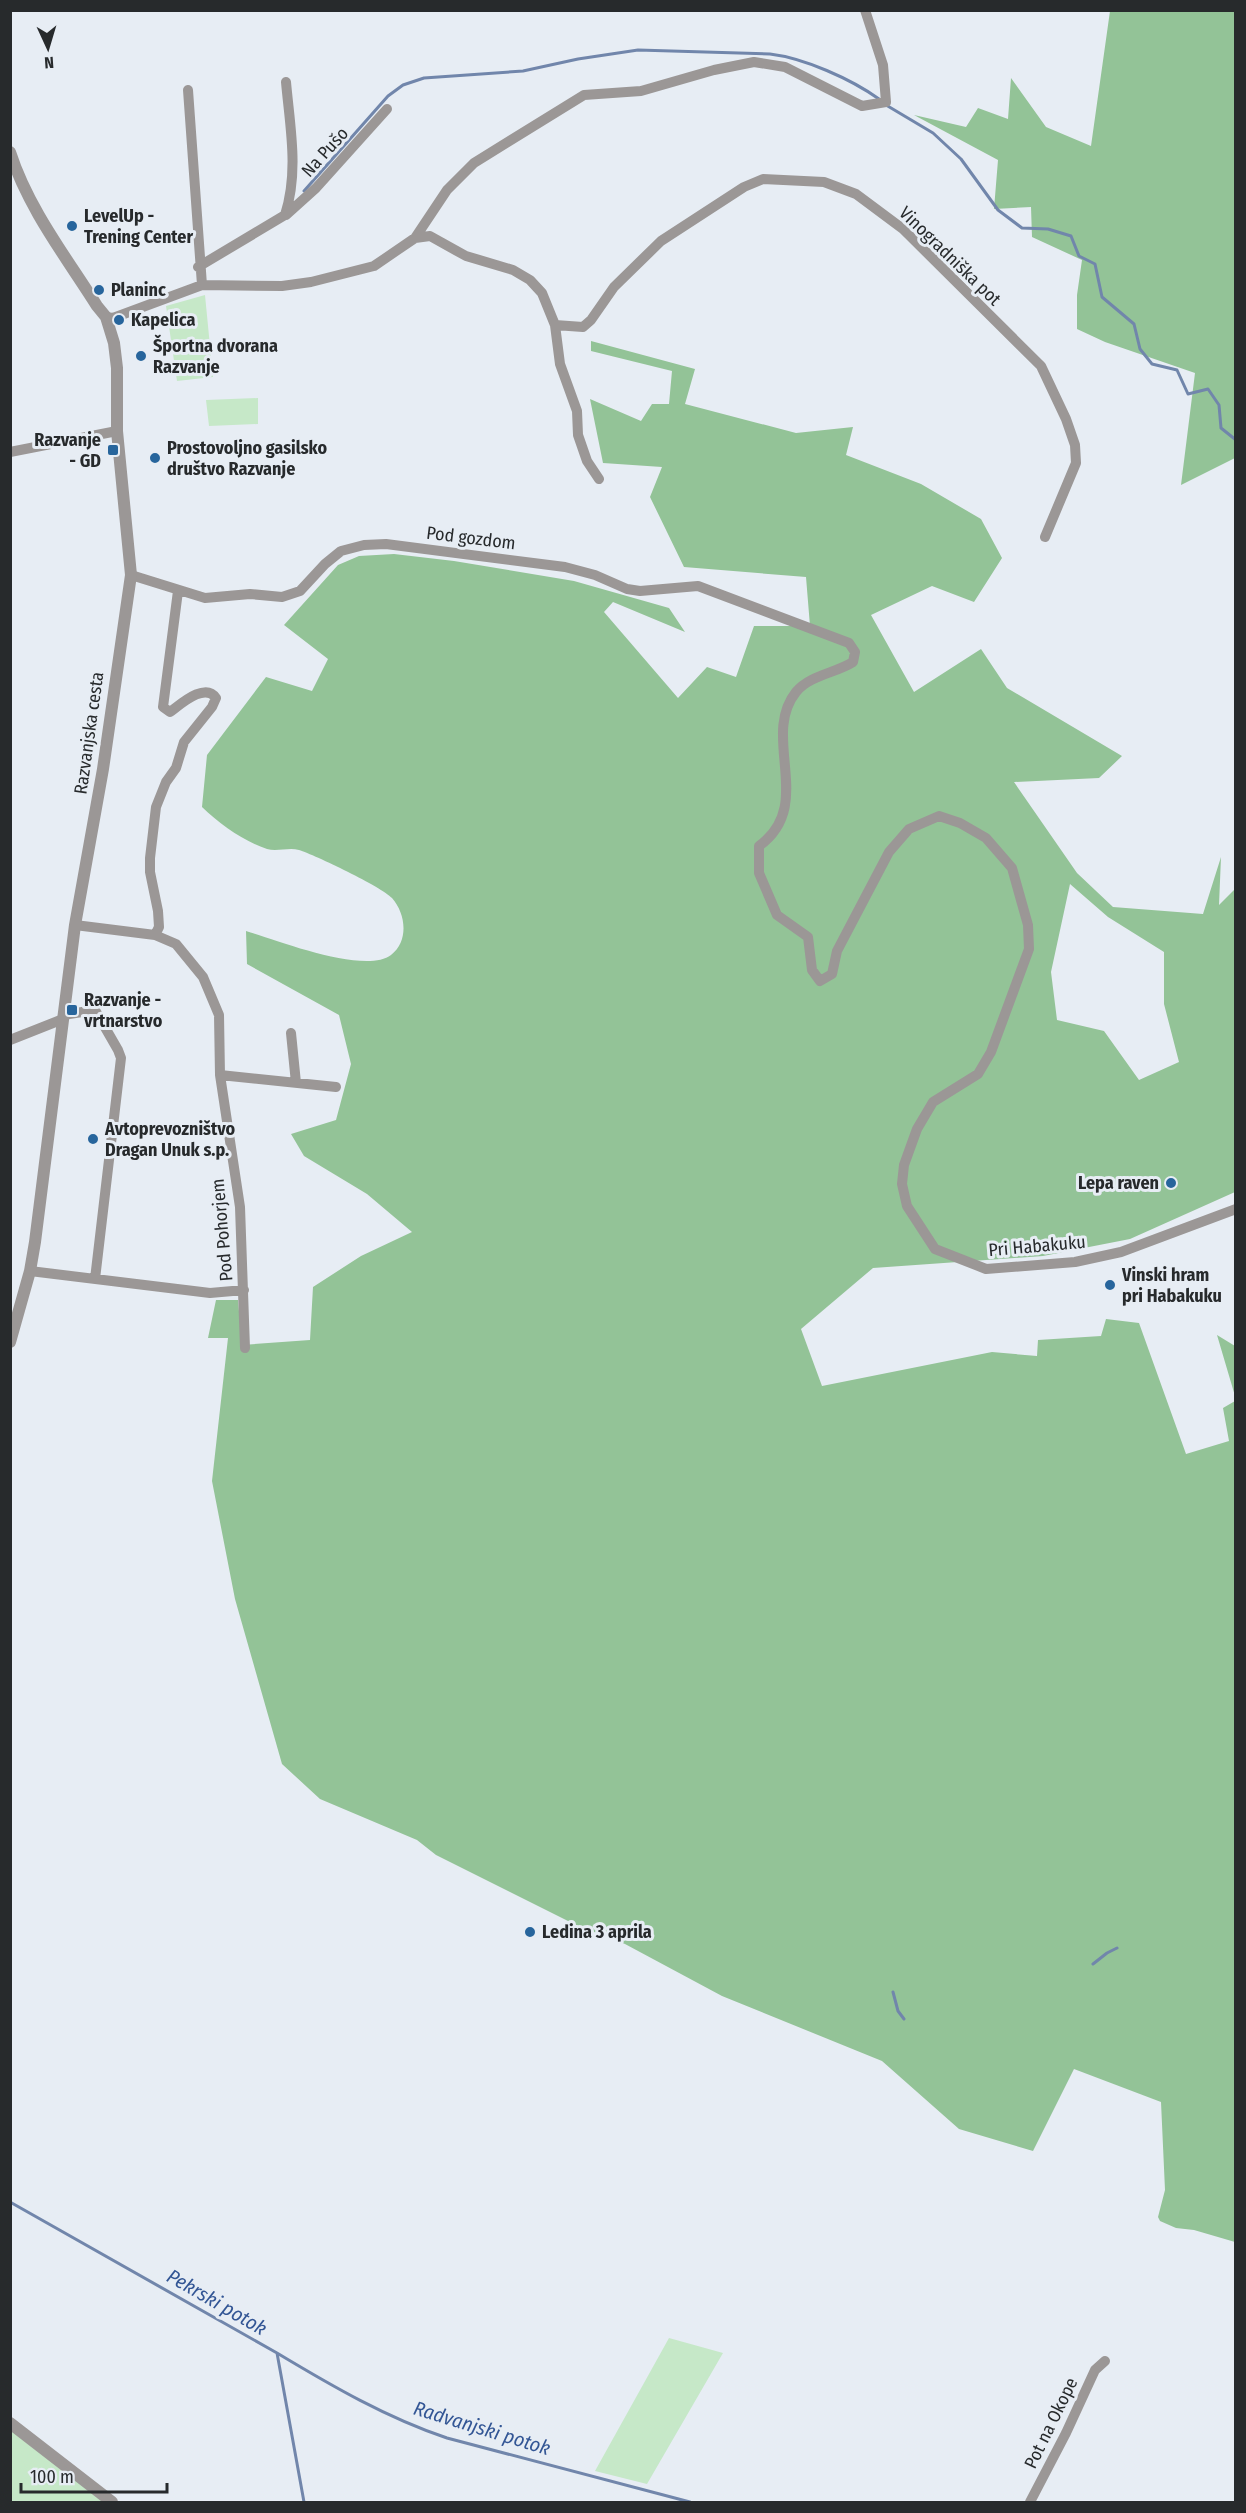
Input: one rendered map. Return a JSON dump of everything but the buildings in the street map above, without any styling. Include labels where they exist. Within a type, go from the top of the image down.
[{"type":"street","points":[[109,317],[202,285],[282,286],[311,282],[374,266],[415,238],[447,190],[474,163],[584,95],[641,91],[714,70],[754,62],[785,67],[862,106],[881,103],[887,95],[883,65],[865,10]]},
{"type":"street","points":[[285,215],[292,194],[294,171],[286,82]]},
{"type":"street","points":[[188,90],[198,267],[202,285]]},
{"type":"street","name":"Na Pušo","points":[[198,267],[285,215],[316,188],[387,109]]},
{"type":"street","name":"Razvanjska cesta","points":[[10,152],[19,179],[33,204],[97,306],[109,317],[117,368],[117,431],[130,575],[103,769],[75,925],[30,1271],[10,1342]]},
{"type":"street","name":"Vinogradniška pot","points":[[555,325],[583,327],[591,320],[614,287],[661,241],[744,187],[763,180],[824,182],[856,194],[903,229],[1041,366],[1066,419],[1075,445],[1076,463],[1045,537]]},
{"type":"street","points":[[415,238],[430,236],[466,256],[513,270],[530,280],[542,293],[555,325],[560,364],[577,411],[578,435],[587,461],[599,480]]},
{"type":"street","points":[[10,452],[117,431]]},
{"type":"street","name":"Pod gozdom","points":[[130,575],[157,581],[178,591],[206,598],[250,594],[282,597],[300,591],[325,564],[341,551],[364,545],[386,544],[565,567],[595,575],[627,589],[640,591],[698,586],[818,630],[849,643],[855,652],[853,662],[840,670],[815,678],[797,691],[785,713],[783,730],[786,809],[773,836],[759,846],[759,873],[777,915],[808,937],[812,970],[820,981],[832,974],[837,951],[889,852],[909,829],[939,816],[960,823],[986,838],[1012,868],[1029,925],[1029,949]]},
{"type":"street","points":[[155,935],[159,927],[150,872],[153,821],[166,782],[176,768],[184,742],[212,707],[216,698],[209,692],[201,692],[170,712],[163,707],[178,591]]},
{"type":"street","name":"Pod Pohorjem","points":[[75,925],[155,935],[176,944],[203,977],[219,1015],[220,1075],[240,1207],[245,1348]]},
{"type":"street","name":"Pri Habakuku","points":[[1029,949],[991,1052],[978,1074],[933,1102],[917,1129],[904,1165],[902,1184],[907,1206],[934,1249],[986,1269],[1074,1262],[1121,1252],[1236,1209]]},
{"type":"street","points":[[10,1040],[63,1017],[95,1010],[121,1058],[95,1279]]},
{"type":"street","points":[[291,1033],[296,1083]]},
{"type":"street","points":[[220,1075],[336,1086]]},
{"type":"street","points":[[30,1271],[210,1293],[244,1290]]},
{"type":"street","name":"Pot na Okope","points":[[1030,2502],[1066,2433],[1095,2370],[1105,2361]]},
{"type":"street","points":[[10,2424],[112,2502]]},
{"type":"green space","points":[[1110,11],[1235,11],[1235,458],[1181,485],[1195,373],[1105,342],[1077,329],[1077,295],[1082,260],[1032,237],[1031,207],[994,209],[998,160],[914,115],[966,127],[978,108],[1008,119],[1011,78],[1046,127],[1091,146]]},
{"type":"green space","points":[[205,295],[213,377],[177,381],[166,306]]},
{"type":"green space","points":[[591,341],[695,369],[685,404],[796,433],[853,427],[846,455],[921,484],[981,519],[1002,558],[974,602],[932,586],[871,615],[914,692],[981,649],[1007,688],[1122,756],[1099,778],[1014,782],[1077,873],[1113,907],[1203,914],[1221,857],[1219,905],[1236,888],[1235,1192],[1130,1239],[1043,1256],[873,1268],[801,1329],[822,1386],[992,1352],[1037,1356],[1038,1340],[1101,1336],[1106,1319],[1139,1323],[1186,1454],[1229,1441],[1223,1408],[1235,1401],[1235,2242],[1194,2230],[1176,2228],[1160,2221],[1158,2217],[1165,2190],[1161,2102],[1074,2069],[1033,2151],[959,2129],[882,2061],[722,1996],[625,1944],[576,1925],[436,1855],[417,1840],[320,1799],[282,1764],[235,1599],[212,1481],[228,1338],[208,1338],[216,1300],[238,1300],[242,1345],[310,1340],[313,1287],[361,1256],[412,1232],[367,1194],[304,1156],[291,1134],[336,1120],[351,1064],[339,1015],[247,964],[246,931],[320,954],[362,961],[379,960],[391,955],[401,942],[404,927],[397,904],[376,887],[333,864],[299,850],[271,850],[258,846],[232,831],[202,807],[207,755],[266,677],[312,691],[328,659],[284,625],[338,565],[359,556],[394,554],[454,561],[574,581],[669,608],[685,632],[613,602],[604,612],[678,698],[707,667],[736,677],[754,626],[810,626],[806,577],[684,567],[650,497],[662,467],[603,463],[590,399],[641,421],[652,404],[669,404],[672,371],[591,351]],"holes":[[[1070,884],[1108,917],[1164,952],[1164,1004],[1179,1062],[1139,1080],[1104,1031],[1057,1020],[1051,972]]]},
{"type":"green space","points":[[258,398],[258,424],[209,426],[206,400]]},
{"type":"green space","points":[[1217,1335],[1235,1346],[1235,1396]]},
{"type":"green space","points":[[669,2338],[723,2353],[647,2484],[595,2471]]},
{"type":"green space","points":[[10,2430],[103,2502],[11,2502]]},
{"type":"waterway","points":[[304,191],[388,96],[403,85],[424,78],[523,71],[578,59],[638,50],[770,54],[827,70],[879,99]]},
{"type":"waterway","points":[[886,105],[933,133],[961,159],[998,210],[1022,228],[1048,229],[1071,236],[1079,256],[1095,264],[1102,297],[1134,324],[1140,349],[1152,364],[1177,370],[1188,394],[1208,389],[1219,405],[1221,428],[1236,440]]},
{"type":"waterway","points":[[1093,1964],[1117,1948]]},
{"type":"waterway","points":[[893,1992],[898,2011],[904,2019]]},
{"type":"waterway","name":"Pekrski potok","points":[[10,2202],[277,2353],[304,2502]]},
{"type":"waterway","name":"Radvanjski potok","points":[[277,2353],[381,2411],[447,2438],[690,2502]]},
{"type":"place","name":"LevelUp - Trening Center","points":[[72,226]]},
{"type":"place","name":"Planinc","points":[[99,290]]},
{"type":"place","name":"Kapelica","points":[[119,320]]},
{"type":"place","name":"Športna dvorana Razvanje","points":[[141,356]]},
{"type":"place","name":"Razvanje - GD","points":[[113,450]]},
{"type":"place","name":"Prostovoljno gasilsko društvo Razvanje","points":[[155,458]]},
{"type":"place","name":"Razvanje - vrtnarstvo","points":[[72,1010]]},
{"type":"place","name":"Avtoprevozništvo Dragan Unuk s.p.","points":[[93,1139]]},
{"type":"place","name":"Lepa raven","points":[[1171,1183]]},
{"type":"place","name":"Vinski hram pri Habakuku","points":[[1110,1285]]},
{"type":"place","name":"Ledina 3 aprila","points":[[530,1932]]}]
